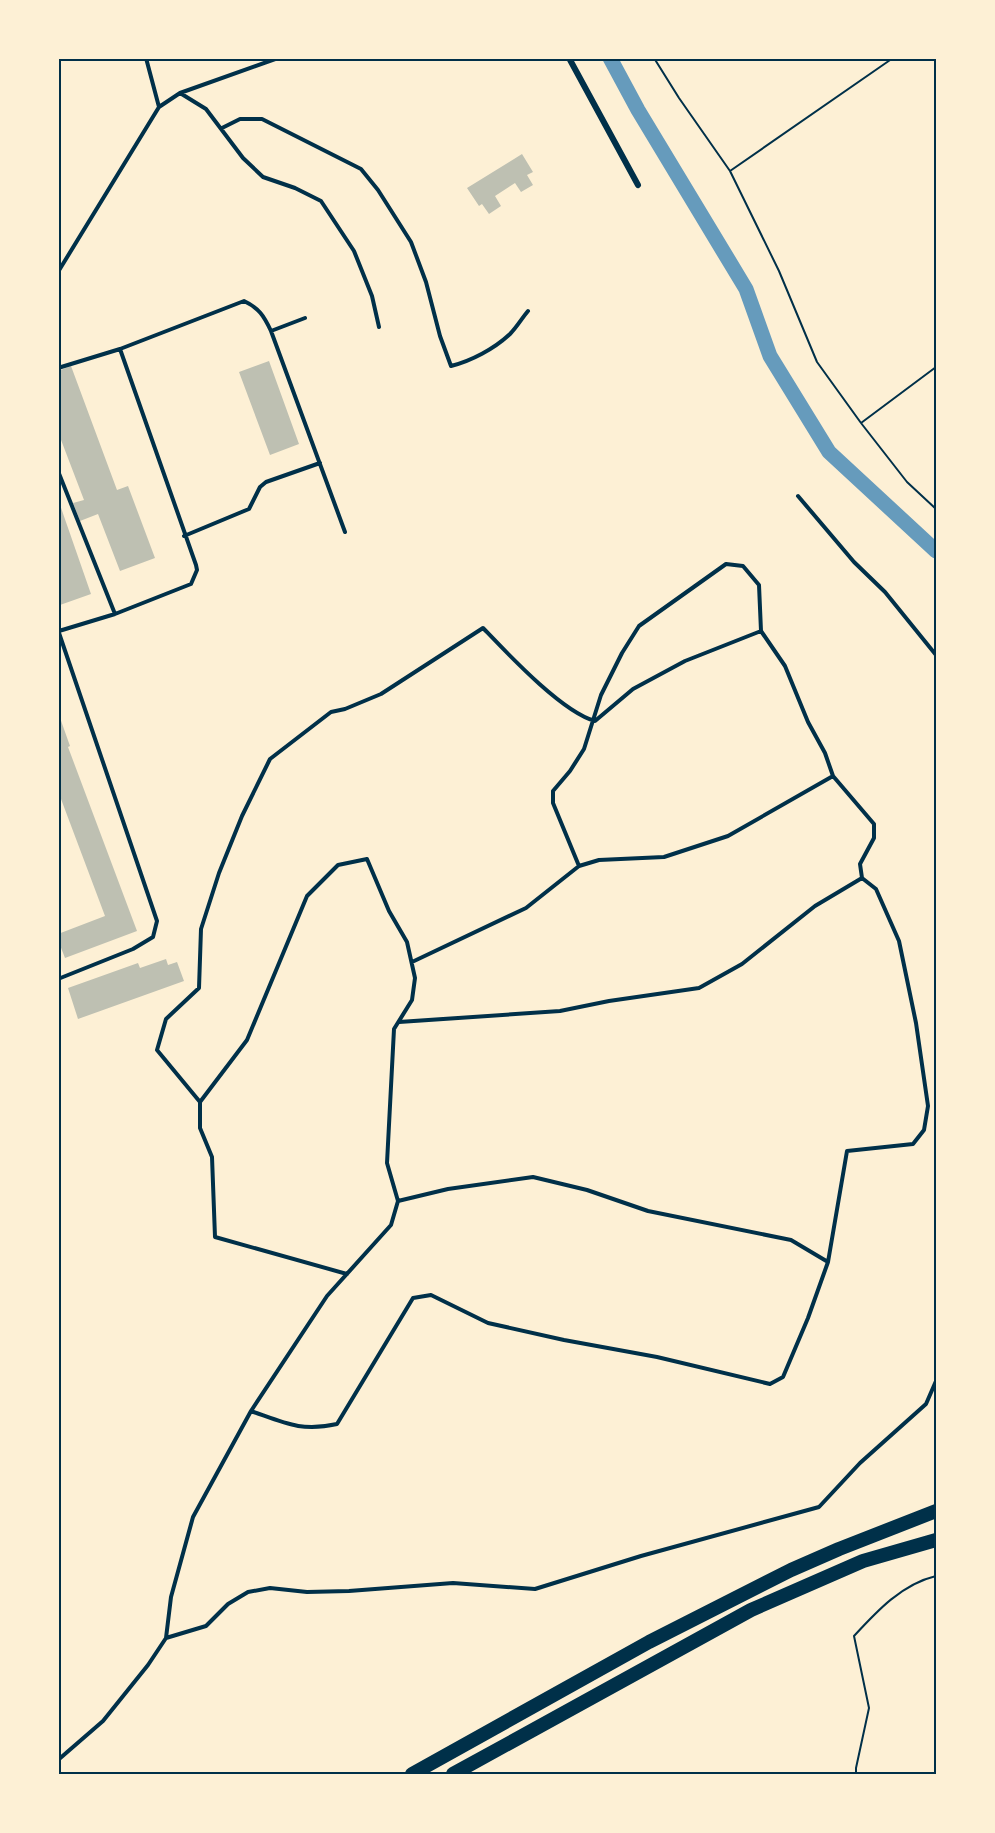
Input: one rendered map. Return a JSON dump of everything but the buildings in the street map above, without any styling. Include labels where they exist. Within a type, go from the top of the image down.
[{"type":"highway","points":[[412,1774],[649,1642],[781,1575],[839,1549],[936,1511]]},
{"type":"highway","points":[[453,1774],[751,1610],[863,1561],[936,1540]]},
{"type":"street","points":[[569,58],[638,185]]},
{"type":"lane","points":[[146,58],[159,107]]},
{"type":"lane","points":[[58,272],[159,107],[180,93],[278,58]]},
{"type":"lane","points":[[180,93],[206,109],[243,158],[263,177],[295,188],[321,201],[354,251],[372,297],[380,327]]},
{"type":"lane","points":[[222,128],[240,119],[262,119],[361,169],[378,190],[411,242],[426,282],[440,336],[451,366],[467,362],[498,343],[510,334],[528,311]]},
{"type":"lane","points":[[58,368],[120,349],[244,301],[255,306],[263,314],[271,331],[345,532]]},
{"type":"lane","points":[[271,331],[305,318]]},
{"type":"lane","points":[[58,979],[133,949],[153,938],[157,921],[59,631],[115,614],[191,584],[197,570],[120,349]]},
{"type":"lane","points":[[184,536],[249,509],[260,488],[266,482],[320,463]]},
{"type":"lane","points":[[58,471],[115,614]]},
{"type":"lane","points":[[798,496],[854,562],[885,592],[936,655]]},
{"type":"lane","points":[[251,1411],[294,1426],[317,1429],[337,1424],[413,1298],[431,1295],[488,1323],[657,1357],[770,1384],[783,1377],[828,1262],[847,1151],[913,1144],[924,1130],[928,1106],[916,1023],[899,941],[876,889],[862,878],[860,864],[874,838],[874,824],[833,776],[786,666],[761,631],[759,585],[743,566],[726,564],[639,626],[610,676],[592,720],[584,749],[554,791],[552,798],[558,818],[579,866]]},
{"type":"lane","points":[[200,1102],[157,1050],[166,1019],[199,988],[201,929],[219,873],[242,816],[270,759],[331,712],[345,709],[381,694],[483,628],[523,669],[568,706],[595,721],[633,689],[685,661],[761,631]]},
{"type":"lane","points":[[412,962],[526,908],[579,866],[599,860],[664,857],[729,836],[833,776]]},
{"type":"lane","points":[[58,1760],[104,1721],[166,1638],[171,1597],[193,1517],[251,1411],[327,1296],[391,1226],[398,1201],[387,1163],[394,1029],[412,1000],[415,978],[407,942],[388,911],[367,859],[338,865],[308,896],[247,1040],[200,1102],[200,1128],[212,1157],[215,1237],[347,1274]]},
{"type":"lane","points":[[398,1022],[560,1011],[609,1001],[699,988],[742,964],[815,906],[862,878]]},
{"type":"lane","points":[[398,1201],[448,1189],[533,1178],[587,1190],[648,1211],[791,1240],[828,1262]]},
{"type":"lane","points":[[166,1638],[206,1626],[228,1604],[248,1592],[270,1588],[307,1592],[349,1591],[453,1583],[535,1589],[641,1556],[819,1507],[860,1463],[926,1404],[936,1381]]},
{"type":"path","points":[[654,58],[730,171],[779,271],[817,362],[906,482],[936,510]]},
{"type":"path","points":[[730,171],[893,58]]},
{"type":"path","points":[[861,423],[936,368]]},
{"type":"path","points":[[856,1774],[869,1708],[854,1636],[874,1613],[905,1589],[926,1578],[936,1576]]},
{"type":"waterway","points":[[610,58],[638,110],[746,289],[770,356],[829,452],[936,551]]}]
